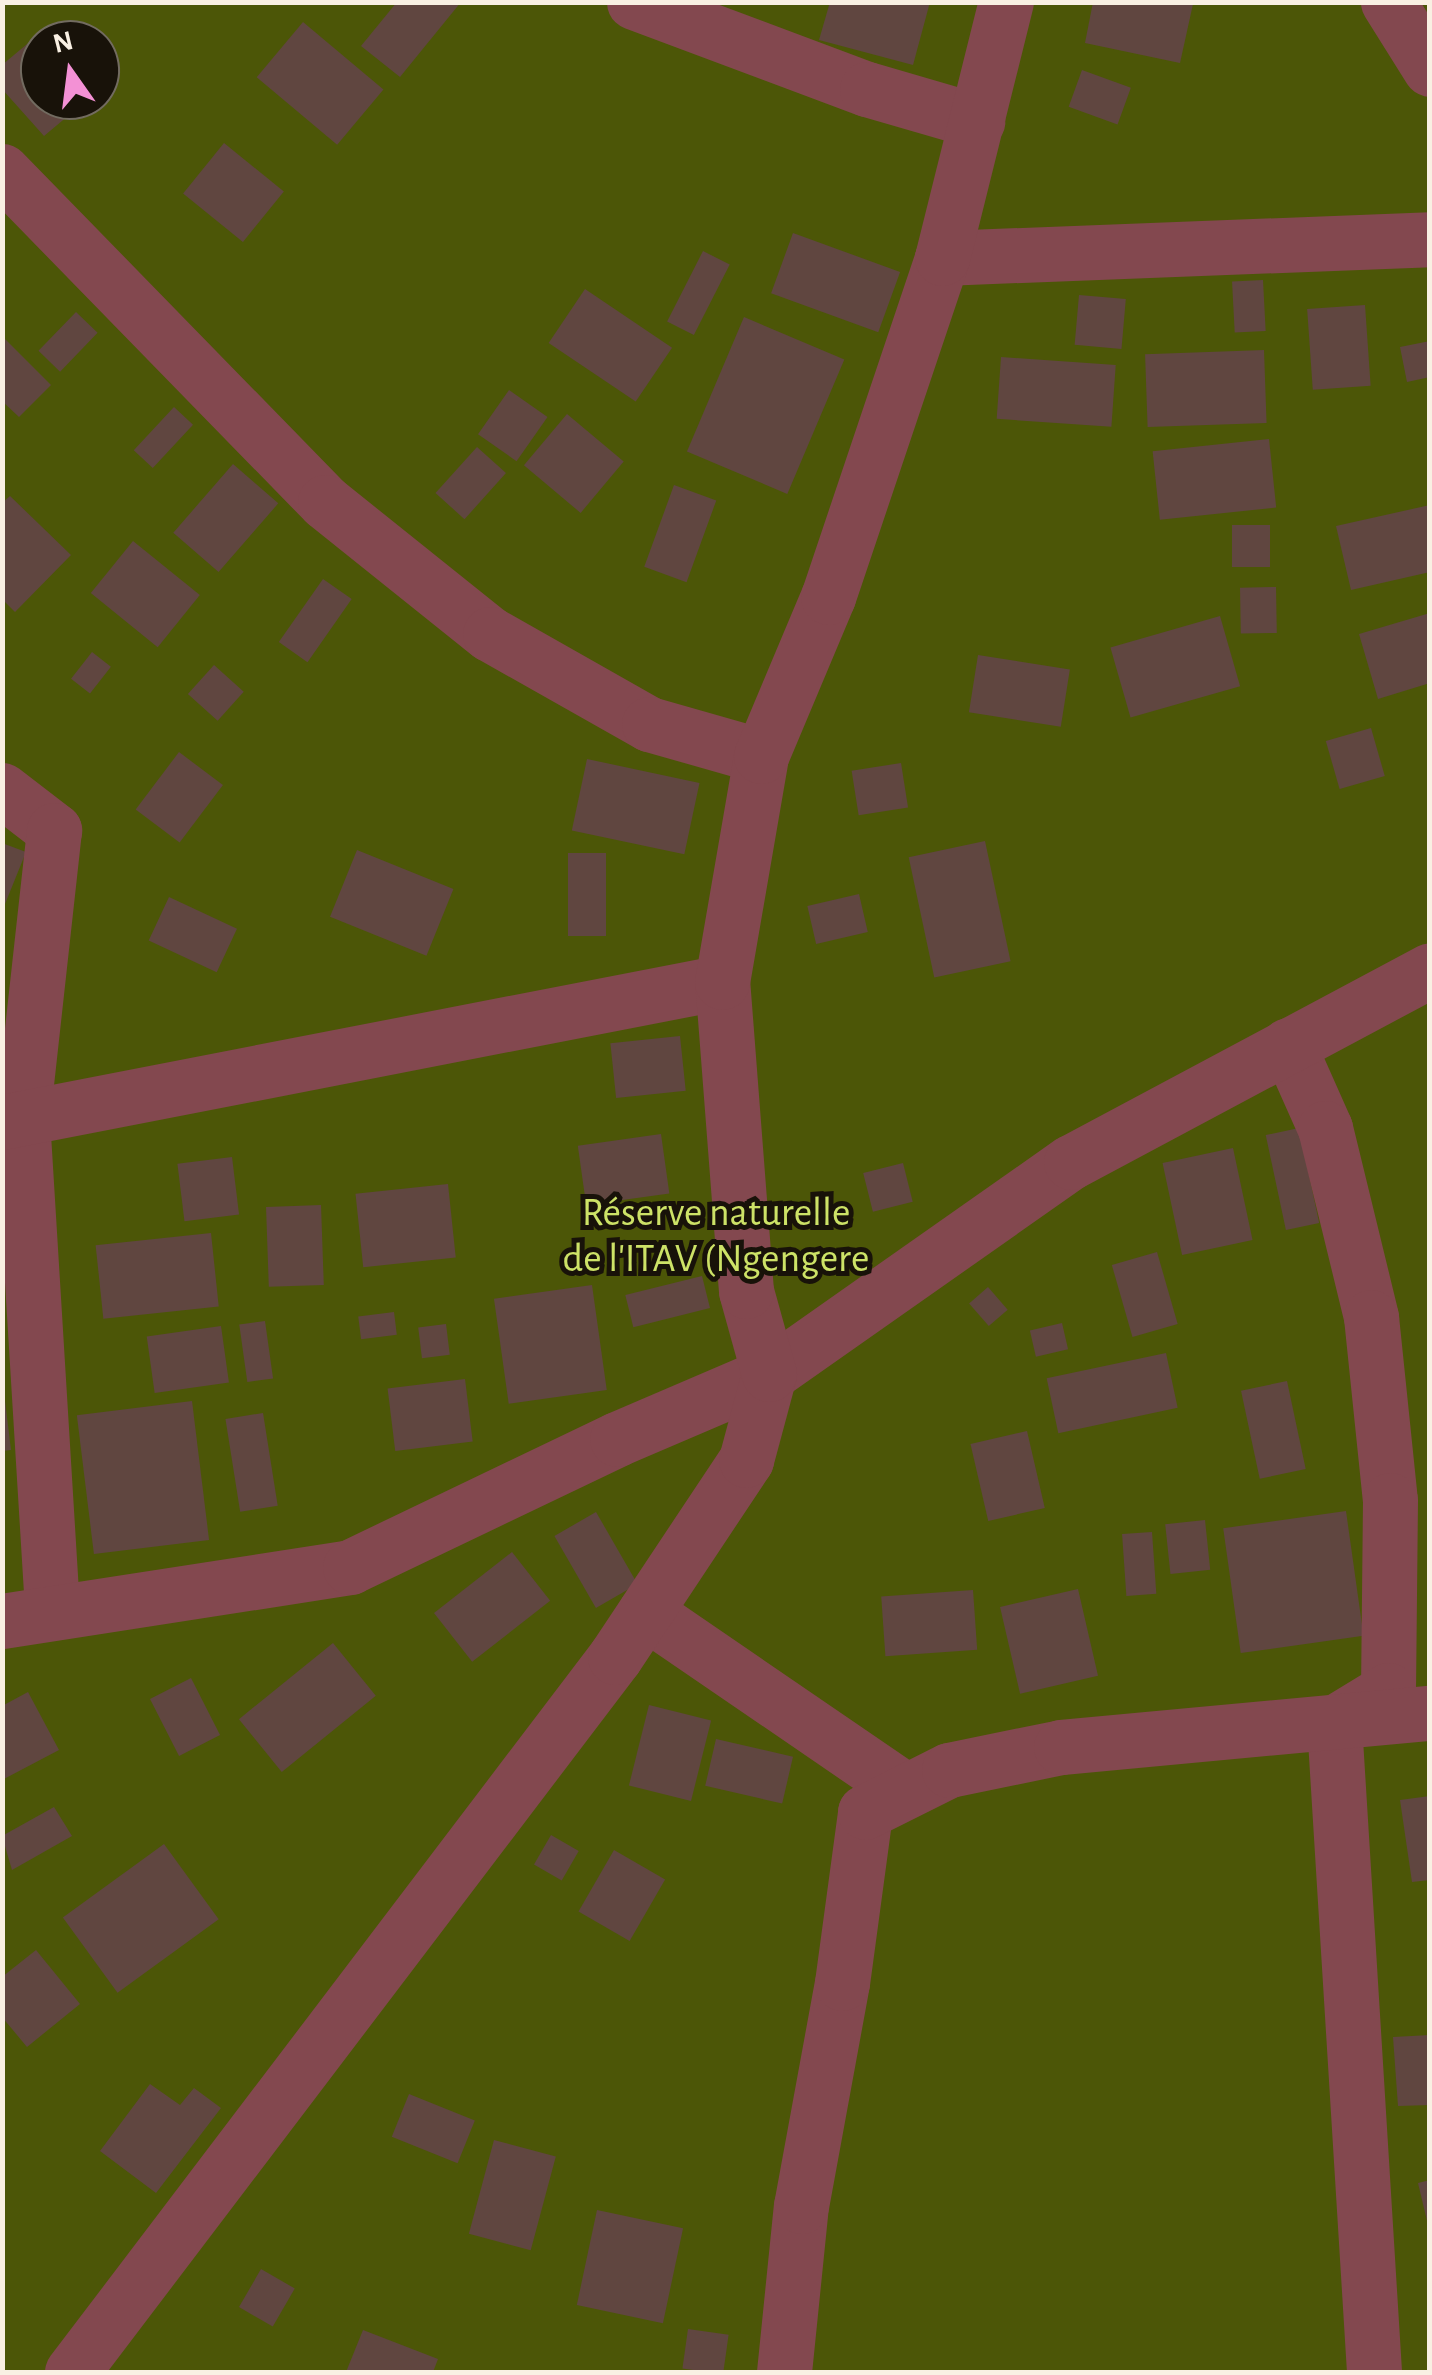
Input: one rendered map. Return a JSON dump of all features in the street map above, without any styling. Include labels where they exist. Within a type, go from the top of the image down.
[{"type":"street","points":[[634,2],[867,90],[976,121]]},
{"type":"street","points":[[72,2372],[645,1612],[746,1460],[769,1374],[746,1290],[722,982],[761,756],[828,596],[942,258],[1006,2]]},
{"type":"street","points":[[1388,2],[1430,70]]},
{"type":"street","points":[[2,171],[325,502],[490,634],[649,724],[761,756]]},
{"type":"street","points":[[942,258],[1430,239]]},
{"type":"street","points":[[2,790],[54,830],[12,1120],[27,1615],[350,1567],[617,1438],[769,1374],[1071,1162],[1430,970]]},
{"type":"street","points":[[12,1120],[722,982]]},
{"type":"street","points":[[1288,1045],[1325,1128],[1371,1317],[1390,1500],[1388,1690],[1334,1723]]},
{"type":"street","points":[[645,1612],[906,1791]]},
{"type":"street","points":[[784,2372],[800,2206],[842,1983],[864,1812],[949,1770],[1061,1747],[1430,1713]]},
{"type":"street","points":[[1334,1723],[1374,2372]]},
{"type":"green space","name":"Réserve naturelle de l'ITAV (Ngengere","points":[[3,3],[1429,3],[1429,2372],[3,2372]]},
{"type":"building","points":[[397,2],[461,2],[400,77],[361,46]]},
{"type":"building","points":[[830,2],[930,2],[913,65],[819,40]]},
{"type":"building","points":[[1093,2],[1193,4],[1180,63],[1085,43]]},
{"type":"building","points":[[303,22],[383,89],[337,145],[257,77]]},
{"type":"building","points":[[20,50],[20,109],[2,89],[2,65]]},
{"type":"building","points":[[1082,70],[1131,88],[1118,124],[1069,107]]},
{"type":"building","points":[[30,120],[63,120],[44,136]]},
{"type":"building","points":[[224,143],[284,191],[243,242],[183,194]]},
{"type":"building","points":[[793,233],[900,272],[878,332],[771,293]]},
{"type":"building","points":[[703,251],[730,265],[694,335],[667,321]]},
{"type":"building","points":[[1263,280],[1266,331],[1235,333],[1232,282]]},
{"type":"building","points":[[585,289],[672,348],[636,402],[549,343]]},
{"type":"building","points":[[1079,295],[1126,299],[1121,349],[1075,345]]},
{"type":"building","points":[[1365,305],[1371,386],[1313,390],[1307,309]]},
{"type":"building","points":[[76,312],[98,333],[60,372],[38,351]]},
{"type":"building","points":[[744,317],[844,360],[787,494],[687,451]]},
{"type":"building","points":[[2,336],[51,385],[19,417],[2,401]]},
{"type":"building","points":[[1430,341],[1430,377],[1407,382],[1400,347]]},
{"type":"building","points":[[1264,350],[1267,423],[1148,427],[1145,354]]},
{"type":"building","points":[[1001,357],[1116,365],[1111,427],[997,419]]},
{"type":"building","points":[[509,390],[548,417],[517,461],[478,434]]},
{"type":"building","points":[[174,407],[193,425],[153,468],[134,450]]},
{"type":"building","points":[[567,414],[624,462],[581,513],[524,465]]},
{"type":"building","points":[[1269,439],[1276,508],[1160,520],[1153,451]]},
{"type":"building","points":[[477,447],[506,473],[464,519],[436,493]]},
{"type":"building","points":[[233,464],[278,503],[219,572],[173,533]]},
{"type":"building","points":[[674,485],[716,500],[687,582],[644,567]]},
{"type":"building","points":[[10,496],[71,555],[15,612],[2,599],[2,503]]},
{"type":"building","points":[[1430,505],[1430,572],[1351,590],[1336,526]]},
{"type":"building","points":[[1232,525],[1270,525],[1270,567],[1232,567]]},
{"type":"building","points":[[133,541],[200,595],[158,647],[91,593]]},
{"type":"building","points":[[323,579],[352,599],[308,662],[279,642]]},
{"type":"building","points":[[1276,587],[1277,633],[1241,634],[1240,588]]},
{"type":"building","points":[[1430,613],[1430,683],[1378,699],[1359,634]]},
{"type":"building","points":[[1220,616],[1240,686],[1131,718],[1110,647]]},
{"type":"building","points":[[92,652],[111,667],[90,694],[71,679]]},
{"type":"building","points":[[978,655],[1070,670],[1061,727],[969,712]]},
{"type":"building","points":[[214,665],[244,692],[218,721],[188,694]]},
{"type":"building","points":[[1371,728],[1385,776],[1340,789],[1326,741]]},
{"type":"building","points":[[179,752],[223,785],[180,843],[136,810]]},
{"type":"building","points":[[587,759],[699,783],[684,854],[572,830]]},
{"type":"building","points":[[901,763],[908,807],[859,815],[852,771]]},
{"type":"building","points":[[985,841],[1011,961],[934,978],[909,857]]},
{"type":"building","points":[[2,843],[26,852],[5,904],[2,902]]},
{"type":"building","points":[[357,850],[453,889],[426,956],[330,917]]},
{"type":"building","points":[[568,853],[606,853],[606,936],[568,936]]},
{"type":"building","points":[[859,894],[868,932],[816,944],[807,906]]},
{"type":"building","points":[[169,897],[237,929],[217,972],[149,941]]},
{"type":"building","points":[[680,1036],[686,1091],[616,1098],[610,1043]]},
{"type":"building","points":[[1299,1128],[1319,1223],[1286,1230],[1266,1135]]},
{"type":"building","points":[[661,1134],[669,1193],[586,1205],[578,1146]]},
{"type":"building","points":[[1233,1148],[1253,1240],[1182,1255],[1163,1163]]},
{"type":"building","points":[[232,1157],[239,1215],[184,1221],[177,1164]]},
{"type":"building","points":[[903,1163],[913,1202],[873,1212],[863,1173]]},
{"type":"building","points":[[448,1184],[456,1258],[363,1267],[356,1194]]},
{"type":"building","points":[[321,1205],[324,1285],[269,1287],[266,1207]]},
{"type":"building","points":[[211,1233],[219,1307],[103,1319],[96,1245]]},
{"type":"building","points":[[1157,1252],[1178,1324],[1132,1337],[1112,1265]]},
{"type":"building","points":[[702,1276],[710,1308],[633,1327],[625,1295]]},
{"type":"building","points":[[592,1285],[607,1390],[509,1404],[494,1299]]},
{"type":"building","points":[[988,1287],[1008,1310],[989,1326],[969,1303]]},
{"type":"building","points":[[394,1312],[397,1335],[361,1339],[358,1316]]},
{"type":"building","points":[[265,1321],[273,1378],[247,1382],[239,1325]]},
{"type":"building","points":[[1062,1323],[1068,1349],[1036,1357],[1030,1330]]},
{"type":"building","points":[[446,1324],[450,1355],[422,1358],[418,1327]]},
{"type":"building","points":[[221,1326],[229,1382],[155,1393],[147,1336]]},
{"type":"building","points":[[1166,1353],[1178,1408],[1058,1433],[1047,1378]]},
{"type":"building","points":[[465,1379],[473,1442],[395,1451],[388,1389]]},
{"type":"building","points":[[1287,1381],[1306,1469],[1260,1479],[1241,1391]]},
{"type":"building","points":[[5,1401],[11,1450],[2,1451],[2,1402]]},
{"type":"building","points":[[192,1401],[209,1540],[94,1554],[77,1415]]},
{"type":"building","points":[[263,1413],[278,1506],[240,1512],[225,1419]]},
{"type":"building","points":[[1027,1431],[1045,1508],[988,1521],[970,1444]]},
{"type":"building","points":[[1346,1511],[1364,1636],[1241,1653],[1223,1528]]},
{"type":"building","points":[[596,1512],[638,1584],[596,1608],[554,1536]]},
{"type":"building","points":[[1205,1520],[1210,1570],[1170,1574],[1165,1524]]},
{"type":"building","points":[[1152,1532],[1156,1594],[1126,1596],[1122,1534]]},
{"type":"building","points":[[512,1552],[550,1601],[472,1662],[434,1613]]},
{"type":"building","points":[[1078,1589],[1098,1676],[1020,1694],[1000,1607]]},
{"type":"building","points":[[973,1590],[977,1650],[885,1656],[881,1596]]},
{"type":"building","points":[[333,1643],[376,1696],[282,1772],[239,1719]]},
{"type":"building","points":[[191,1678],[220,1735],[179,1756],[150,1699]]},
{"type":"building","points":[[28,1692],[59,1750],[2,1780],[2,1706]]},
{"type":"building","points":[[649,1705],[711,1720],[691,1801],[629,1786]]},
{"type":"building","points":[[716,1739],[793,1757],[782,1804],[705,1786]]},
{"type":"building","points":[[1430,1796],[1430,1880],[1412,1882],[1400,1800]]},
{"type":"building","points":[[54,1807],[72,1836],[12,1870],[2,1836]]},
{"type":"building","points":[[551,1835],[579,1851],[562,1880],[534,1864]]},
{"type":"building","points":[[164,1844],[219,1919],[118,1993],[63,1917]]},
{"type":"building","points":[[614,1850],[665,1880],[630,1941],[578,1911]]},
{"type":"building","points":[[36,1950],[80,2004],[27,2047],[2,2017],[2,1977]]},
{"type":"building","points":[[1430,2035],[1430,2105],[1398,2106],[1393,2037]]},
{"type":"building","points":[[150,2084],[180,2105],[194,2088],[221,2108],[156,2193],[100,2151]]},
{"type":"building","points":[[409,2094],[475,2121],[458,2163],[392,2137]]},
{"type":"building","points":[[494,2140],[556,2157],[531,2250],[469,2234]]},
{"type":"building","points":[[1430,2180],[1430,2224],[1428,2225],[1418,2183]]},
{"type":"building","points":[[597,2210],[683,2228],[663,2323],[577,2305]]},
{"type":"building","points":[[261,2269],[295,2288],[273,2327],[239,2307]]},
{"type":"building","points":[[688,2329],[729,2335],[723,2372],[682,2369]]},
{"type":"building","points":[[363,2330],[438,2359],[433,2372],[346,2372]]}]
